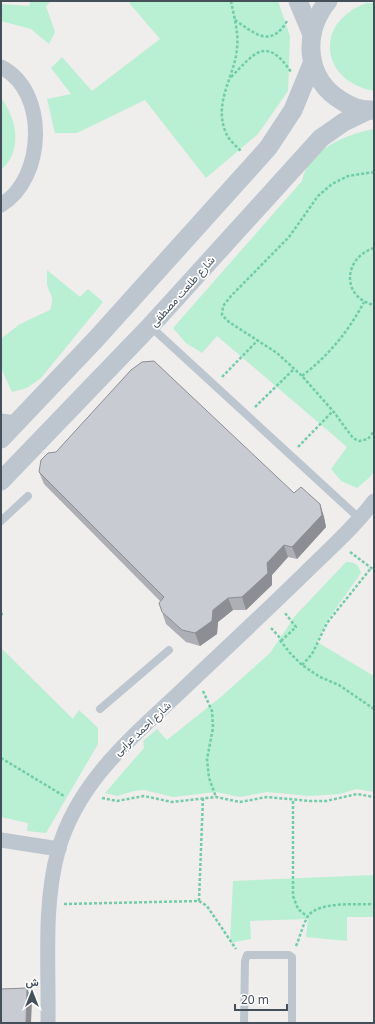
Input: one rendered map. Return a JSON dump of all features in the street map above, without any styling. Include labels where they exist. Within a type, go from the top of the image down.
[{"type":"street","points":[[298,1],[311,32]]},
{"type":"street","points":[[328,1],[317,16],[311,32],[310,48],[312,64],[320,81],[333,96],[350,106],[371,110]]},
{"type":"street","points":[[1,438],[9,422],[96,339],[282,130],[303,90],[312,64]]},
{"type":"street","points":[[1,67],[10,71],[22,87],[31,106],[35,125],[36,145],[31,165],[23,183],[11,199],[1,205]]},
{"type":"street","name":"شارع طلعت مصطفى","points":[[1,481],[150,326],[321,138],[344,122],[371,110]]},
{"type":"street","name":"شارع احمد عرابى","points":[[48,1023],[49,904],[52,876],[59,849],[81,798],[113,755],[276,602],[360,519],[374,501]]},
{"type":"street","points":[[1,840],[59,849]]},
{"type":"lane","points":[[150,326],[248,414],[360,519]]},
{"type":"lane","points":[[1,521],[28,496]]},
{"type":"lane","points":[[100,709],[169,650]]},
{"type":"lane","points":[[244,1023],[245,961],[247,955],[288,955],[292,957],[292,1023]]},
{"type":"path","points":[[231,1],[237,35],[237,50],[222,106],[222,120],[226,134],[252,164]]},
{"type":"path","points":[[235,20],[256,34],[264,37],[272,36],[279,32],[284,26],[298,1]]},
{"type":"path","points":[[229,78],[254,54],[262,51],[271,51],[279,56],[303,90]]},
{"type":"path","points":[[374,172],[348,176],[332,184],[323,192],[289,236],[223,306],[222,315],[229,322],[258,340],[302,376],[333,411],[353,438],[359,441],[368,440],[374,431]]},
{"type":"path","points":[[374,248],[360,255],[355,261],[350,276],[354,291],[364,302],[374,305]]},
{"type":"path","points":[[302,376],[338,343],[364,302]]},
{"type":"path","points":[[214,385],[258,340]]},
{"type":"path","points":[[248,414],[294,369]]},
{"type":"path","points":[[290,455],[333,411]]},
{"type":"path","points":[[337,542],[374,570]]},
{"type":"path","points":[[302,665],[312,654],[327,623],[371,568]]},
{"type":"path","points":[[276,602],[296,625],[280,640]]},
{"type":"path","points":[[261,616],[290,653],[302,665],[320,677],[339,685],[374,709]]},
{"type":"path","points":[[196,677],[212,711],[213,728],[208,759],[210,778],[216,797]]},
{"type":"path","points":[[1,758],[81,798],[117,801],[144,796],[172,802],[203,797],[216,797],[240,802],[267,797],[294,801],[326,801],[357,794],[374,797]]},
{"type":"path","points":[[199,901],[203,797]]},
{"type":"path","points":[[294,801],[293,896],[298,908],[308,916]]},
{"type":"path","points":[[49,904],[199,901],[207,906],[245,961]]},
{"type":"path","points":[[292,957],[308,916],[316,909],[328,906],[374,904]]},
{"type":"green space","points":[[31,1],[51,1],[46,6],[55,32],[49,44],[31,29],[1,21],[1,4],[29,6]]},
{"type":"green space","points":[[130,1],[278,1],[290,36],[288,91],[258,134],[206,178],[145,100],[77,133],[55,133],[47,99],[71,94],[51,68],[62,57],[92,91],[160,39],[130,4]]},
{"type":"green space","points":[[367,3],[374,3],[374,91],[356,85],[342,76],[334,64],[330,50],[331,36],[338,23],[350,12]]},
{"type":"green space","points":[[1,98],[11,115],[14,125],[15,144],[13,154],[1,170]]},
{"type":"green space","points":[[374,129],[374,470],[370,477],[357,488],[341,481],[331,469],[347,447],[217,336],[202,353],[186,343],[173,328],[302,181],[312,160],[320,152],[340,139]]},
{"type":"green space","points":[[47,270],[80,297],[88,289],[103,302],[41,378],[27,388],[12,392],[2,370],[2,338],[20,324],[50,310],[52,298],[47,284]]},
{"type":"green space","points":[[346,562],[356,564],[361,573],[327,621],[317,642],[374,676],[374,792],[356,789],[340,794],[310,796],[267,792],[240,797],[216,792],[173,797],[144,790],[117,796],[105,793],[144,748],[143,741],[157,729],[167,740],[222,696],[270,653],[295,616]]},
{"type":"green space","points":[[1,648],[73,719],[79,710],[98,728],[98,744],[46,833],[27,831],[28,823],[1,817]]},
{"type":"green space","points":[[374,875],[374,917],[347,917],[347,941],[306,937],[308,919],[250,921],[251,939],[230,943],[233,881]]},
{"type":"building","points":[[154,361],[294,493],[301,487],[320,504],[322,515],[292,547],[284,545],[267,563],[268,573],[242,597],[228,598],[213,610],[212,621],[195,633],[182,630],[162,612],[159,603],[164,597],[39,472],[41,460],[48,453],[56,452],[131,370],[142,362]]},
{"type":"building","points":[[27,988],[26,1023],[1,1023],[1,989]]}]
